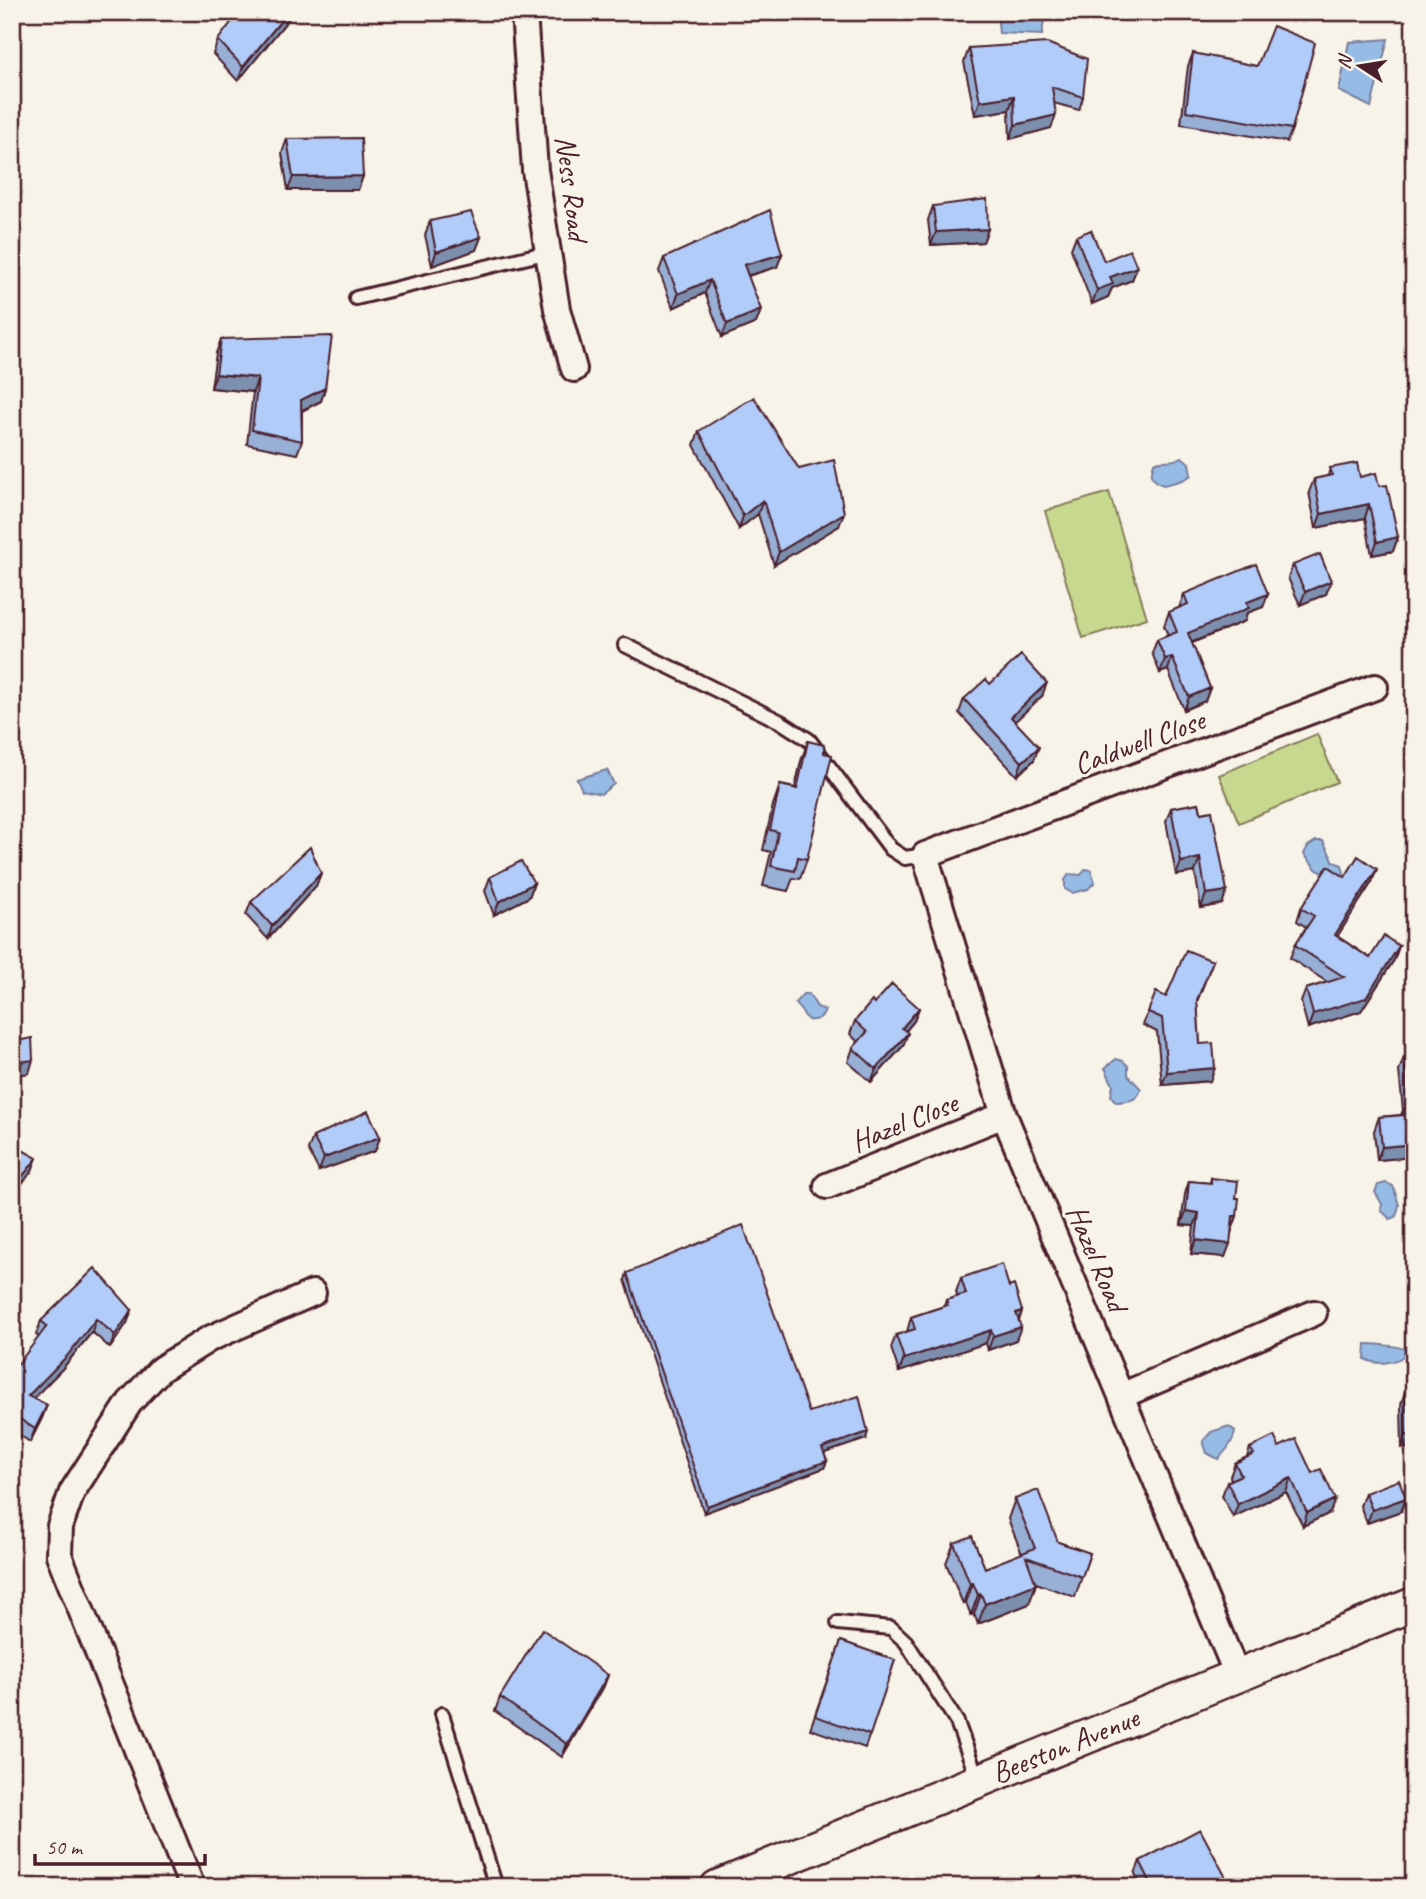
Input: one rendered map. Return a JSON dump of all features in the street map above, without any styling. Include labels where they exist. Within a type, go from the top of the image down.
[{"type":"street","name":"Ness Road","points":[[524,12],[535,170],[557,309],[574,369]]},
{"type":"street","name":"Caldwell Close","points":[[925,855],[1375,687]]},
{"type":"street","name":"Hazel Road","points":[[925,855],[1004,1115],[1237,1675]]},
{"type":"street","name":"Hazel Close","points":[[827,1186],[1004,1115]]},
{"type":"street","points":[[191,1887],[59,1555],[60,1526],[72,1492],[100,1447],[130,1402],[161,1369],[209,1339],[313,1293]]},
{"type":"street","points":[[1121,1396],[1314,1313]]},
{"type":"street","name":"Beeston Avenue","points":[[717,1887],[1414,1604]]},
{"type":"lane","points":[[356,298],[549,252]]},
{"type":"lane","points":[[625,645],[781,722],[809,740],[891,849],[905,858],[925,855]]},
{"type":"lane","points":[[838,1623],[891,1628],[906,1642],[957,1722],[979,1780]]},
{"type":"lane","points":[[442,1714],[496,1887]]},
{"type":"green space","points":[[1109,492],[1147,618],[1083,638],[1045,511]]},
{"type":"green space","points":[[1317,734],[1337,782],[1239,823],[1219,775]]},
{"type":"water","points":[[997,12],[1045,12],[1042,35],[999,33]]},
{"type":"water","points":[[1388,39],[1371,107],[1339,91],[1349,42]]},
{"type":"water","points":[[1182,457],[1189,463],[1191,475],[1163,485],[1156,482],[1151,475],[1154,463]]},
{"type":"water","points":[[607,770],[614,784],[601,794],[582,790],[577,779]]},
{"type":"water","points":[[1316,841],[1323,841],[1334,862],[1342,865],[1344,873],[1339,879],[1317,870],[1304,854],[1308,846]]},
{"type":"water","points":[[1085,869],[1091,870],[1095,882],[1088,889],[1072,893],[1065,889],[1065,880],[1069,874],[1081,875]]},
{"type":"water","points":[[803,994],[809,994],[817,1007],[825,1010],[821,1017],[808,1020],[795,1003]]},
{"type":"water","points":[[1116,1059],[1128,1066],[1128,1075],[1141,1089],[1132,1100],[1116,1102],[1111,1096],[1113,1085],[1105,1068]]},
{"type":"water","points":[[1386,1183],[1393,1186],[1399,1205],[1396,1217],[1390,1219],[1381,1210],[1382,1204],[1375,1192],[1378,1185]]},
{"type":"water","points":[[1366,1344],[1401,1348],[1405,1354],[1392,1362],[1370,1361],[1365,1359]]},
{"type":"water","points":[[1226,1427],[1235,1431],[1234,1435],[1218,1459],[1207,1453],[1203,1441],[1211,1432]]},
{"type":"building","points":[[239,12],[288,12],[243,67],[218,40]]},
{"type":"building","points":[[1273,26],[1315,43],[1292,129],[1186,111],[1193,53],[1257,66]]},
{"type":"building","points":[[1047,43],[1087,59],[1083,97],[1052,87],[1056,115],[1015,125],[1014,96],[980,101],[969,48]]},
{"type":"building","points":[[361,138],[363,176],[293,177],[287,139]]},
{"type":"building","points":[[987,199],[988,229],[936,232],[933,206]]},
{"type":"building","points":[[770,210],[782,254],[744,265],[761,310],[727,324],[710,280],[678,294],[664,258]]},
{"type":"building","points":[[471,212],[481,237],[436,252],[430,221]]},
{"type":"building","points":[[1091,230],[1104,261],[1130,250],[1137,267],[1110,277],[1113,284],[1097,290],[1076,236]]},
{"type":"building","points":[[332,336],[325,388],[301,400],[302,441],[252,430],[258,378],[216,374],[221,339]]},
{"type":"building","points":[[754,397],[799,469],[834,460],[844,513],[779,552],[763,500],[743,516],[699,431]]},
{"type":"building","points":[[1357,463],[1360,477],[1376,473],[1379,486],[1387,485],[1398,537],[1377,542],[1369,504],[1321,514],[1314,479],[1332,475],[1330,468]]},
{"type":"building","points":[[1320,554],[1331,581],[1305,592],[1293,565]]},
{"type":"building","points":[[1256,564],[1268,594],[1247,602],[1249,608],[1188,633],[1210,688],[1189,697],[1172,657],[1165,659],[1157,640],[1177,632],[1169,612],[1188,604],[1184,594]]},
{"type":"building","points":[[1021,655],[1047,683],[1011,717],[1039,747],[1022,762],[964,699],[986,679],[990,684]]},
{"type":"building","points":[[808,741],[824,745],[824,753],[832,755],[807,859],[798,857],[795,871],[771,866],[778,832],[770,830],[780,785],[797,789]]},
{"type":"building","points":[[1199,803],[1201,813],[1212,811],[1227,891],[1206,894],[1200,858],[1181,862],[1171,808]]},
{"type":"building","points":[[310,847],[321,873],[272,926],[251,902]]},
{"type":"building","points":[[1358,856],[1377,869],[1335,935],[1370,958],[1384,936],[1399,946],[1366,998],[1313,1014],[1306,989],[1344,977],[1295,945],[1314,916],[1301,908],[1328,866],[1345,877]]},
{"type":"building","points":[[521,861],[534,883],[499,902],[490,877]]},
{"type":"building","points":[[1186,950],[1213,961],[1197,1000],[1200,1044],[1213,1043],[1215,1068],[1167,1072],[1162,1018],[1148,1012],[1156,992],[1166,997]]},
{"type":"building","points":[[892,984],[919,1008],[902,1028],[908,1033],[876,1069],[853,1048],[867,1032],[855,1021],[872,1001],[874,1004]]},
{"type":"building","points":[[32,1038],[33,1060],[12,1063],[12,1042]]},
{"type":"building","points":[[1414,1056],[1414,1144],[1382,1147],[1379,1117],[1404,1115],[1403,1109],[1409,1109],[1404,1057]]},
{"type":"building","points":[[368,1111],[380,1137],[324,1158],[313,1137]]},
{"type":"building","points":[[17,1147],[37,1158],[13,1188],[12,1153]]},
{"type":"building","points":[[1211,1178],[1238,1181],[1237,1216],[1233,1216],[1230,1244],[1196,1240],[1199,1213],[1186,1211],[1189,1181],[1211,1183]]},
{"type":"building","points":[[743,1225],[809,1412],[859,1396],[868,1432],[822,1448],[827,1461],[707,1506],[627,1273]]},
{"type":"building","points":[[1002,1264],[1009,1287],[1014,1285],[1022,1311],[1016,1313],[1021,1327],[993,1336],[991,1330],[904,1359],[896,1335],[915,1329],[911,1317],[948,1305],[946,1300],[966,1294],[961,1278]]},
{"type":"building","points":[[95,1268],[132,1310],[115,1335],[96,1319],[67,1356],[28,1396],[47,1405],[35,1429],[12,1414],[12,1372],[47,1326],[41,1321]]},
{"type":"building","points":[[1405,1391],[1414,1391],[1414,1435],[1406,1435]]},
{"type":"building","points":[[1274,1436],[1279,1447],[1296,1439],[1312,1473],[1321,1469],[1335,1499],[1307,1513],[1291,1478],[1238,1504],[1227,1482],[1241,1475],[1235,1463],[1254,1454],[1250,1448]]},
{"type":"building","points":[[1399,1480],[1406,1498],[1372,1510],[1365,1493]]},
{"type":"building","points":[[1038,1490],[1058,1542],[1090,1553],[1082,1577],[1026,1557],[1036,1584],[985,1604],[973,1583],[970,1584],[954,1543],[972,1536],[985,1568],[1035,1548],[1015,1499]]},
{"type":"building","points":[[542,1629],[608,1675],[567,1744],[500,1697]]},
{"type":"building","points":[[841,1641],[895,1660],[870,1735],[815,1716]]},
{"type":"building","points":[[1200,1829],[1231,1887],[1153,1887],[1140,1861]]},
{"type":"building","points":[[1039,1876],[1045,1887],[1020,1887]]}]
